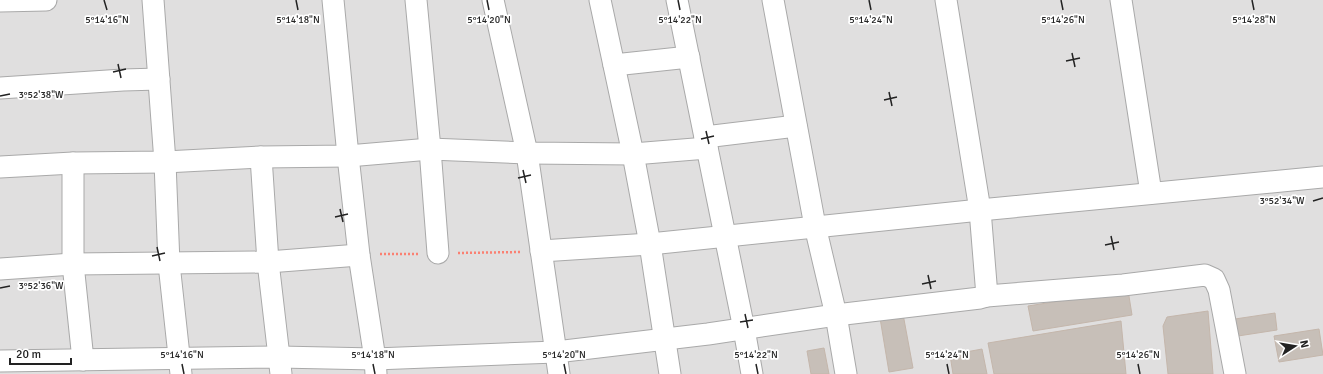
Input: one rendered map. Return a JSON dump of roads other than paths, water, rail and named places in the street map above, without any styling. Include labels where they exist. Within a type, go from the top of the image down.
[{"type":"street","points":[[0,2],[46,0]]},
{"type":"street","points":[[153,0],[165,162],[169,264],[181,366]]},
{"type":"street","points":[[333,0],[359,255],[376,366]]},
{"type":"street","points":[[416,0],[438,253]]},
{"type":"street","points":[[493,0],[527,153],[559,374]]},
{"type":"street","points":[[600,0],[633,154],[650,244],[670,374]]},
{"type":"street","points":[[676,0],[689,56],[752,374]]},
{"type":"street","points":[[773,0],[815,226],[836,315],[846,374]]},
{"type":"street","points":[[946,0],[980,210],[987,296]]},
{"type":"street","points":[[1121,0],[1151,193]]},
{"type":"street","points":[[614,65],[689,56]]},
{"type":"street","points":[[0,88],[159,79]]},
{"type":"street","points":[[0,167],[73,163],[165,162],[261,157],[348,156],[430,149],[527,153],[633,154],[706,143],[796,126]]},
{"type":"street","points":[[261,157],[268,262],[280,365]]},
{"type":"street","points":[[73,163],[73,264],[91,365]]},
{"type":"street","points":[[541,251],[650,244],[1151,193],[1323,178]]},
{"type":"street","points":[[0,269],[73,264],[268,262],[359,255]]},
{"type":"street","points":[[0,361],[91,365],[376,366],[556,352],[744,329],[836,315],[987,296],[1124,285],[1205,275],[1214,279],[1219,290],[1235,374]]}]
